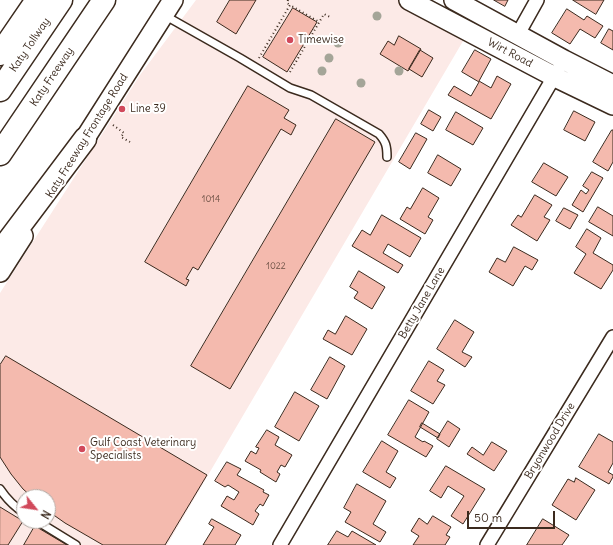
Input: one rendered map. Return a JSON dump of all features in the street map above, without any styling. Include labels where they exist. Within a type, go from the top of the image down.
[{"type":"highway","name":"Katy Tollway","points":[[0,54],[37,0]]},
{"type":"highway","name":"Katy Tollway","points":[[0,90],[61,0]]},
{"type":"highway","name":"Katy Freeway","points":[[0,154],[104,0]]},
{"type":"highway","points":[[0,252],[85,139]]},
{"type":"main road","name":"Wirt Road","points":[[409,0],[554,76],[613,105]]},
{"type":"main road","name":"Wirt Road","points":[[454,0],[613,85]]},
{"type":"main road","name":"Katy Freeway Frontage Road","points":[[0,272],[168,7]]},
{"type":"street","points":[[518,34],[537,0]]},
{"type":"street","name":"Betty Jane Lane","points":[[280,545],[564,60]]},
{"type":"street","name":"Bryonwood Drive","points":[[487,545],[613,337]]},
{"type":"lane","points":[[168,7],[240,58],[290,88],[311,94],[379,134],[386,143],[387,157]]},
{"type":"lane","points":[[0,489],[16,506]]},
{"type":"lane","points":[[50,529],[76,545]]},
{"type":"path","points":[[288,0],[287,3],[319,22]]},
{"type":"path","points":[[259,58],[290,5]]},
{"type":"path","points":[[290,72],[324,14],[330,17]]},
{"type":"path","points":[[113,125],[124,133],[122,137],[130,142]]},
{"type":"shaded area","points":[[196,0],[398,0],[466,36],[167,545],[0,545],[0,293],[140,75]]},
{"type":"building","points":[[230,0],[256,0],[236,34],[217,22]]},
{"type":"building","points":[[494,0],[508,0],[505,6]]},
{"type":"building","points":[[573,0],[604,0],[596,14]]},
{"type":"building","name":"Timewise","points":[[293,8],[317,22],[287,72],[263,57]]},
{"type":"building","points":[[567,9],[584,20],[587,16],[603,26],[595,38],[580,29],[570,44],[552,33]]},
{"type":"building","points":[[609,29],[613,31],[613,50],[601,43]]},
{"type":"building","points":[[399,36],[421,49],[408,71],[380,54],[388,41],[394,45]]},
{"type":"building","points":[[420,50],[433,58],[422,77],[409,69]]},
{"type":"building","points":[[475,50],[491,59],[479,81],[491,88],[497,76],[511,84],[491,119],[448,95],[454,86],[471,96],[479,82],[462,72]]},
{"type":"building","points":[[248,86],[289,110],[284,118],[296,125],[291,135],[281,129],[198,270],[193,267],[186,279],[189,280],[186,286],[145,262]]},
{"type":"building","points":[[429,110],[441,117],[433,131],[421,124]]},
{"type":"building","points":[[574,111],[595,122],[585,141],[564,130]]},
{"type":"building","points":[[456,112],[483,128],[473,145],[446,130]]},
{"type":"building","points":[[336,119],[375,142],[230,389],[191,366]]},
{"type":"building","points":[[612,130],[613,162],[608,171],[593,162]]},
{"type":"building","points":[[416,133],[427,139],[410,169],[399,162]]},
{"type":"building","points":[[438,155],[461,169],[451,186],[428,173]]},
{"type":"building","points":[[544,163],[568,177],[556,196],[532,182]]},
{"type":"building","points":[[592,172],[603,178],[583,212],[572,205],[581,190],[586,194],[589,190],[583,186]]},
{"type":"building","points":[[423,188],[439,198],[428,217],[433,220],[425,234],[400,219],[407,207],[410,209]]},
{"type":"building","points":[[535,195],[552,205],[544,217],[550,220],[537,241],[511,225],[518,215],[521,217]]},
{"type":"building","points":[[598,207],[613,216],[613,236],[589,222]]},
{"type":"building","points":[[564,208],[578,215],[570,229],[556,221]]},
{"type":"building","points":[[382,215],[421,238],[410,257],[388,244],[383,253],[403,265],[398,273],[352,246],[362,230],[370,235]]},
{"type":"building","points":[[587,229],[601,238],[593,253],[613,265],[613,270],[601,289],[574,273],[586,254],[576,247]]},
{"type":"building","points":[[514,247],[538,260],[532,270],[525,266],[513,286],[489,272],[497,258],[505,262]]},
{"type":"building","points":[[359,271],[385,287],[372,309],[354,298],[358,292],[350,287]]},
{"type":"building","points":[[346,316],[367,329],[352,355],[323,339],[328,330],[335,334]]},
{"type":"building","points":[[455,320],[474,332],[462,352],[472,357],[465,367],[437,349]]},
{"type":"building","name":"Gulf Coast Veterinary Specialists","points":[[6,356],[207,475],[165,545],[103,545],[56,517],[56,489],[23,489],[0,457],[0,365]]},
{"type":"building","points":[[330,357],[345,366],[327,399],[311,390]]},
{"type":"building","points":[[429,361],[444,370],[437,381],[445,385],[433,404],[411,391]]},
{"type":"building","points":[[295,392],[319,406],[299,441],[275,427]]},
{"type":"building","points":[[409,400],[429,412],[415,437],[433,446],[426,457],[388,435]]},
{"type":"building","points":[[448,421],[460,429],[449,447],[437,439]]},
{"type":"building","points":[[422,423],[440,434],[438,438],[420,427]]},
{"type":"building","points":[[267,430],[279,437],[275,445],[292,455],[285,467],[281,465],[277,472],[280,474],[276,482],[260,472],[261,470],[245,461],[251,451],[256,454],[259,448],[256,447]]},
{"type":"building","points":[[599,434],[613,442],[613,463],[608,472],[613,475],[613,477],[609,484],[579,467]]},
{"type":"building","points":[[382,441],[398,451],[386,472],[396,478],[390,488],[363,472]]},
{"type":"building","points":[[492,442],[507,451],[494,471],[467,454],[472,447],[483,455]]},
{"type":"building","points":[[227,462],[241,469],[237,475],[264,490],[263,492],[269,495],[263,506],[260,504],[255,511],[259,514],[253,525],[221,506],[227,496],[234,500],[239,492],[228,485],[225,487],[215,481]]},
{"type":"building","points":[[446,466],[485,489],[463,524],[451,516],[464,496],[448,486],[441,498],[430,491]]},
{"type":"building","points":[[576,478],[595,490],[576,520],[552,505],[568,479],[574,482]]},
{"type":"building","points":[[357,484],[386,501],[373,524],[386,532],[380,542],[345,522],[351,512],[344,508]]},
{"type":"building","points":[[0,507],[16,517],[16,529],[18,529],[8,545],[0,545]]},
{"type":"building","points":[[433,516],[451,527],[446,535],[450,537],[445,545],[413,545],[419,536],[411,531],[419,518],[427,524]]},
{"type":"building","points":[[212,519],[241,535],[235,545],[203,545],[214,527],[209,524]]},
{"type":"building","points":[[543,519],[569,535],[562,545],[527,545]]},
{"type":"building","points":[[33,529],[40,529],[67,545],[24,545]]},
{"type":"building","points":[[337,531],[348,537],[352,531],[376,545],[328,545]]},
{"type":"place","name":"Timewise","points":[[290,40]]},
{"type":"place","name":"Line 39","points":[[122,109]]},
{"type":"place","name":"Gulf Coast Veterinary Specialists","points":[[82,449]]}]
